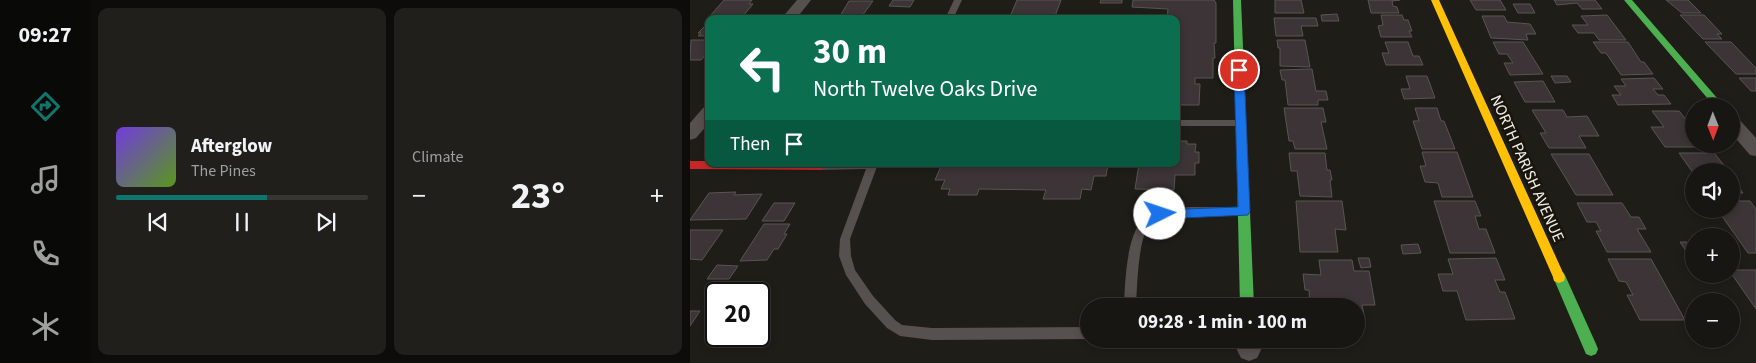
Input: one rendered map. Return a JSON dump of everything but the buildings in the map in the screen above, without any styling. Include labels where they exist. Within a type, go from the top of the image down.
[{"type":"street","points":[[791,15],[804,0]]},
{"type":"street","points":[[1237,0],[1247,298]]},
{"type":"street","name":"NORTH PARISH AVENUE","points":[[1435,0],[1591,349]]},
{"type":"street","points":[[1628,0],[1712,98]]},
{"type":"street","points":[[690,134],[705,117]]},
{"type":"street","points":[[1740,131],[1756,150]]},
{"type":"street","points":[[690,165],[705,165]]},
{"type":"lane","points":[[950,15],[958,0]]},
{"type":"lane","points":[[1180,122],[1241,123]]},
{"type":"lane","points":[[872,167],[845,239],[845,256],[850,272],[869,300],[891,324],[900,330],[932,334],[1080,333]]},
{"type":"lane","points":[[1131,298],[1135,258],[1141,230],[1150,219],[1160,214],[1244,211]]},
{"type":"traffic: fast","points":[[1237,0],[1247,298]]},
{"type":"traffic: fast","points":[[1628,0],[1712,98]]},
{"type":"traffic: fast","points":[[1559,277],[1591,349]]},
{"type":"traffic: slow","points":[[1435,0],[1559,277]]},
{"type":"traffic: jam","points":[[690,165],[705,165]]},
{"type":"route","points":[[1160,214],[1244,211],[1239,70]]}]
